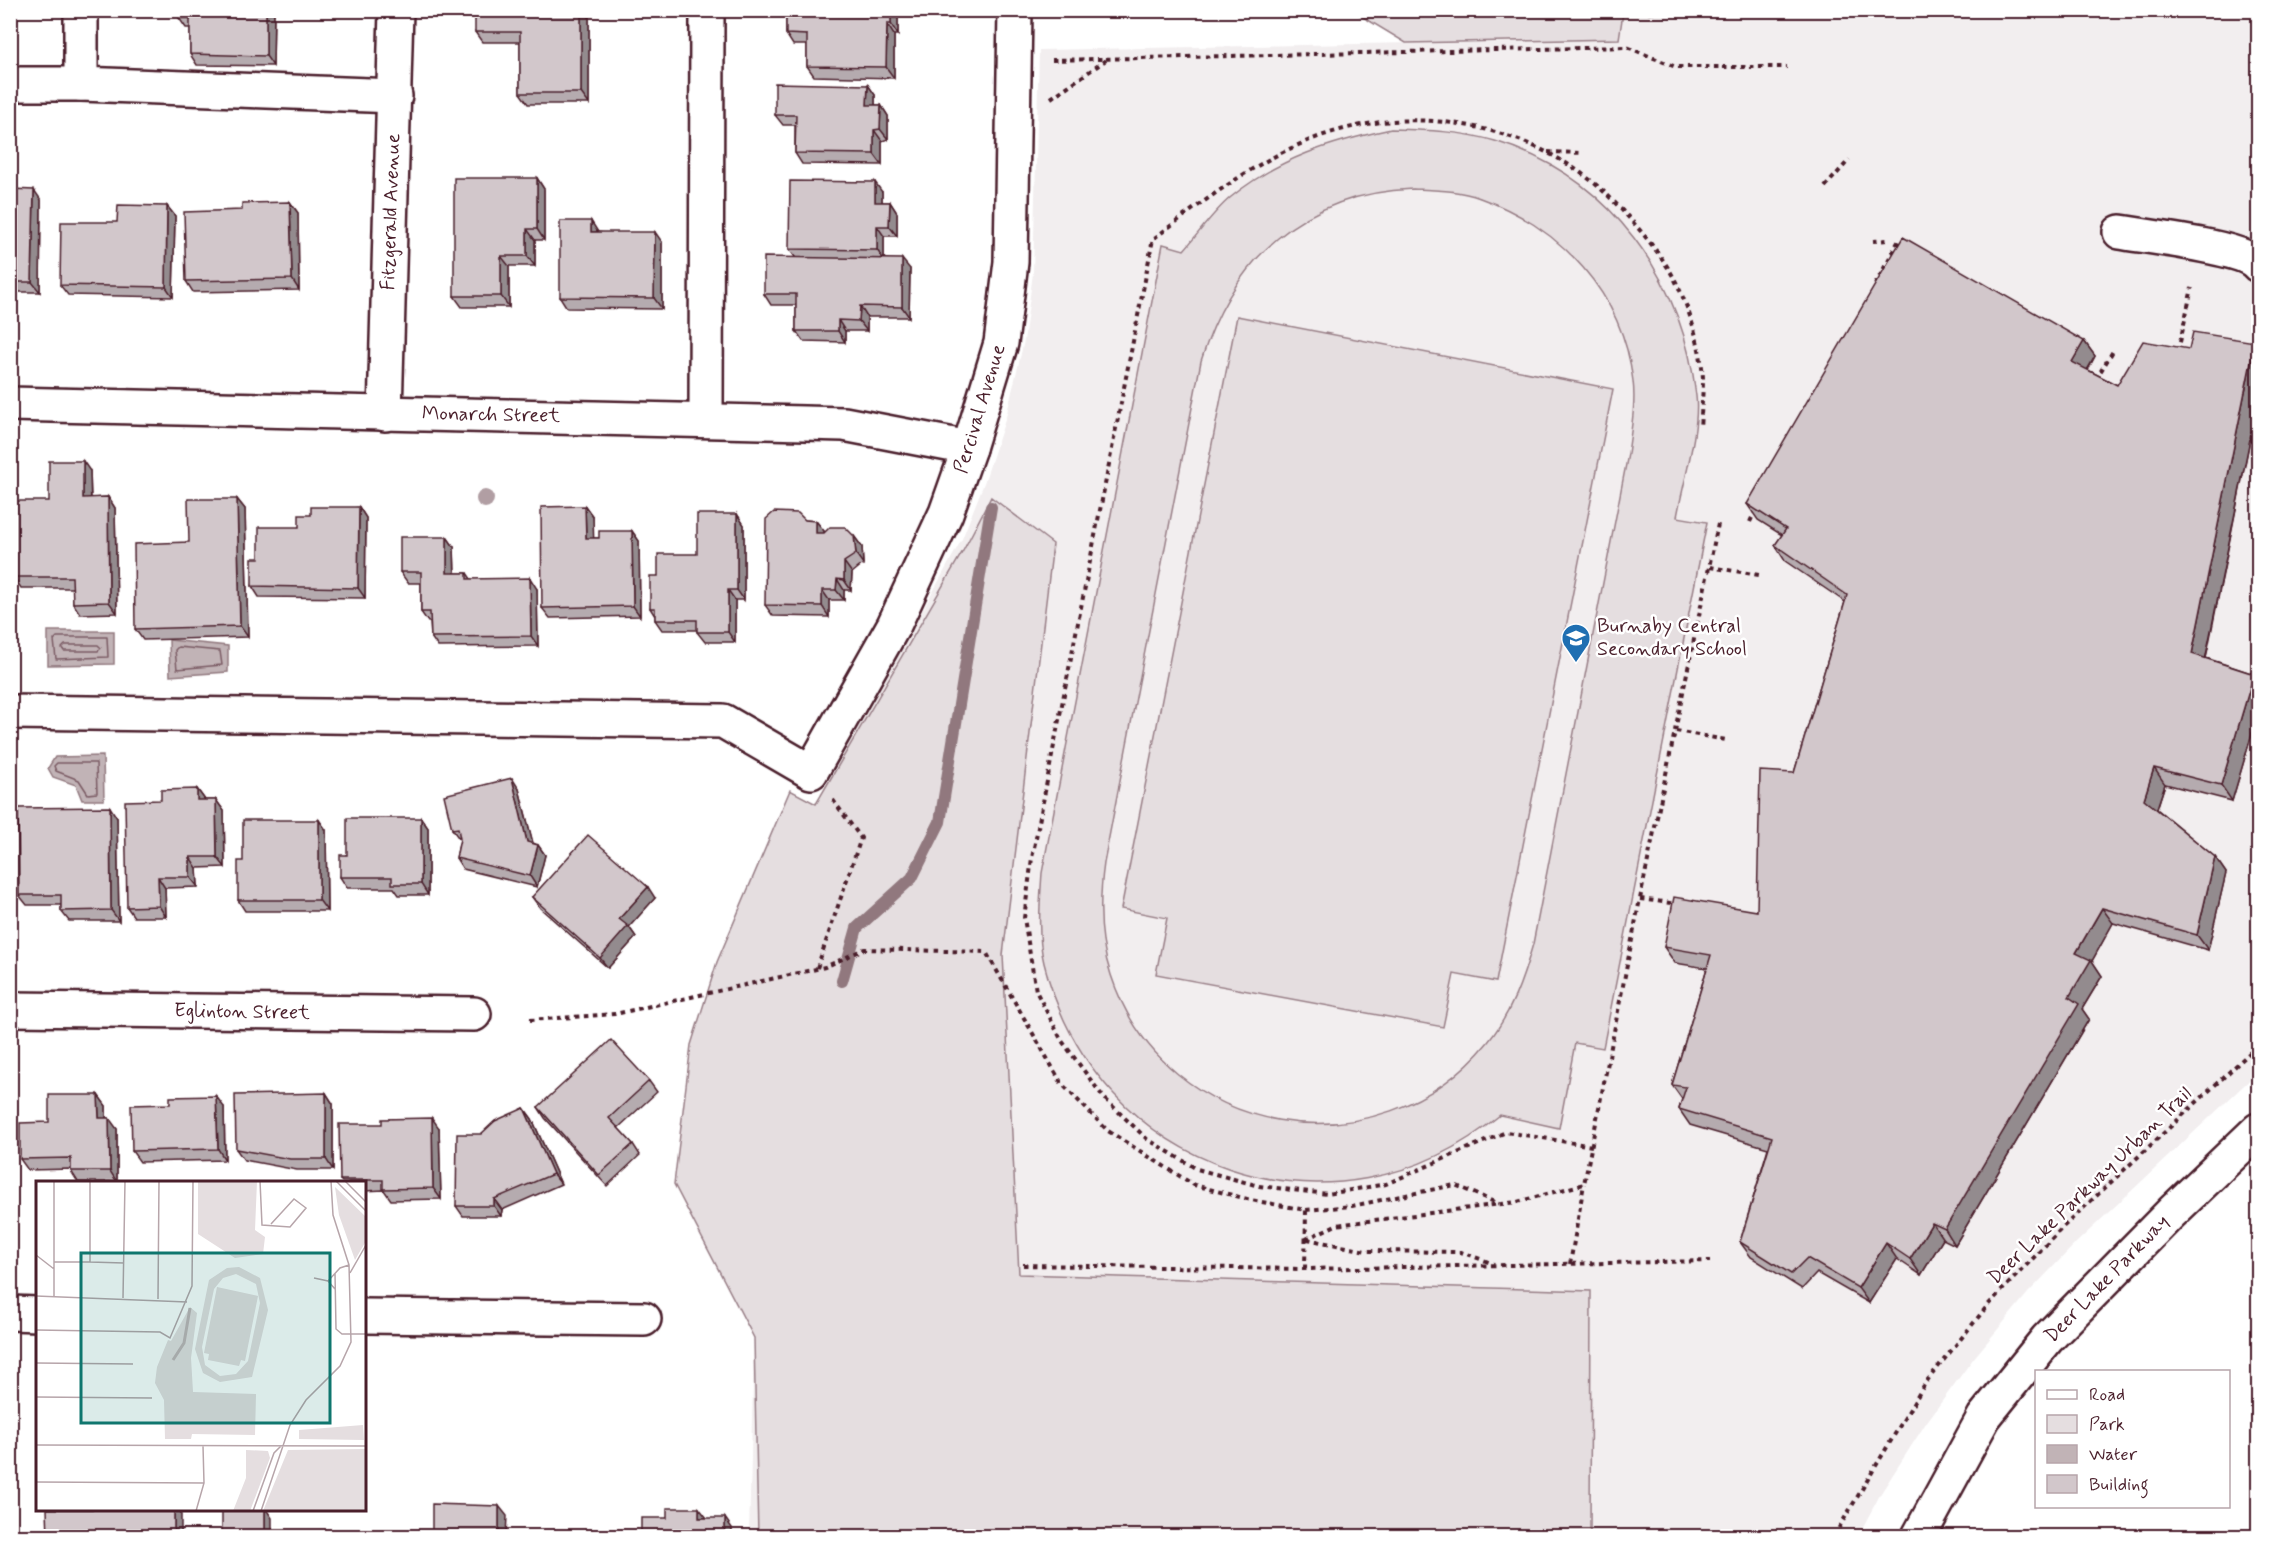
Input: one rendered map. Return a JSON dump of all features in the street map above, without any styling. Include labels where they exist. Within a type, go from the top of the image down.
[{"type":"street","points":[[81,10],[81,84]]},
{"type":"street","name":"Fitzgerald Avenue","points":[[385,414],[396,10]]},
{"type":"street","points":[[706,420],[707,10]]},
{"type":"street","name":"Percival Avenue","points":[[811,772],[894,625],[946,513],[969,448],[1001,343],[1007,305],[1015,10]]},
{"type":"street","points":[[10,84],[81,84],[395,96]]},
{"type":"street","points":[[2120,232],[2226,250],[2257,259]]},
{"type":"street","name":"Monarch Street","points":[[10,404],[844,424],[969,448]]},
{"type":"street","points":[[10,712],[723,721],[811,772]]},
{"type":"street","name":"Eglinton Street","points":[[10,1010],[474,1014]]},
{"type":"street","name":"Deer Lake Parkway","points":[[1919,1536],[1984,1417],[2047,1339],[2172,1212],[2259,1130]]},
{"type":"street","points":[[10,1313],[36,1314]]},
{"type":"street","points":[[366,1316],[644,1319]]},
{"type":"path","points":[[1015,62],[1627,47],[1676,67],[1787,67]]},
{"type":"path","points":[[1045,102],[1106,60]]},
{"type":"path","points":[[1592,1146],[1506,1132],[1386,1184],[1327,1194],[1259,1186],[1197,1169],[1147,1140],[1104,1098],[1062,1041],[1036,991],[1024,918],[1032,858],[1153,239],[1242,173],[1304,142],[1350,127],[1406,121],[1456,122],[1500,134],[1548,152],[1590,179],[1622,211],[1646,237],[1674,278],[1693,327],[1703,377],[1701,428]]},
{"type":"path","points":[[1548,152],[1584,153]]},
{"type":"path","points":[[1825,188],[1849,160]]},
{"type":"path","points":[[1874,241],[1887,240]]},
{"type":"path","points":[[1871,292],[1899,240]]},
{"type":"path","points":[[2176,360],[2192,288]]},
{"type":"path","points":[[2094,382],[2113,351]]},
{"type":"path","points":[[1750,522],[1761,501]]},
{"type":"path","points":[[1570,1264],[1640,899],[1718,524]]},
{"type":"path","points":[[1710,567],[1759,576]]},
{"type":"path","points":[[1676,731],[1726,740]]},
{"type":"path","points":[[811,772],[861,838],[817,969]]},
{"type":"path","points":[[1640,899],[1687,906]]},
{"type":"path","points":[[530,1020],[615,1014],[825,967],[864,950],[986,952],[1062,1084],[1108,1131],[1194,1185],[1251,1200],[1306,1210],[1352,1206],[1455,1185],[1499,1204]]},
{"type":"path","name":"Deer Lake Parkway Urban Trail","points":[[1834,1536],[1926,1382],[1988,1305],[2063,1227],[2259,1045]]},
{"type":"path","points":[[1306,1239],[1336,1225],[1499,1204],[1584,1184]]},
{"type":"path","points":[[1305,1269],[1306,1210]]},
{"type":"path","points":[[1306,1239],[1366,1251],[1461,1252],[1497,1265]]},
{"type":"path","points":[[1023,1265],[1305,1269],[1710,1261]]},
{"type":"shaded area","name":"Burnaby Central Secondary School","points":[[1658,10],[2258,11],[2258,1072],[2076,1243],[2028,1293],[1973,1359],[1926,1423],[1881,1493],[1858,1536],[749,1536],[754,1338],[674,1184],[691,1045],[717,962],[790,790],[816,804],[962,539],[984,483],[1006,417],[1024,341],[1033,273],[1039,50],[1619,39],[1623,13],[1658,13]]},
{"type":"green space","points":[[1660,10],[1658,13],[1623,13],[1619,39],[1406,43],[1353,11]]},
{"type":"green space","points":[[1391,129],[1456,133],[1495,141],[1536,157],[1573,179],[1606,206],[1634,238],[1657,273],[1675,312],[1688,353],[1696,396],[1696,424],[1677,517],[1707,522],[1603,1048],[1575,1043],[1559,1128],[1500,1115],[1435,1156],[1367,1178],[1297,1182],[1230,1169],[1168,1139],[1114,1094],[1072,1035],[1044,963],[1040,929],[1041,884],[1163,244],[1184,250],[1218,209],[1249,183],[1306,153]],"holes":[[[1413,189],[1464,193],[1509,211],[1537,227],[1583,268],[1602,293],[1627,349],[1634,399],[1628,454],[1533,944],[1510,1008],[1488,1042],[1443,1084],[1391,1111],[1335,1123],[1279,1120],[1226,1104],[1178,1074],[1138,1031],[1111,975],[1104,948],[1101,905],[1104,863],[1201,361],[1215,324],[1232,292],[1253,263],[1278,238],[1306,218],[1338,203],[1374,193]]]},
{"type":"green space","points":[[1237,316],[1613,389],[1496,982],[1454,974],[1443,1027],[1156,974],[1167,918],[1121,909]]},
{"type":"green space","points":[[991,497],[1053,544],[1003,955],[1019,1274],[1591,1291],[1590,1536],[758,1536],[754,1338],[674,1184],[691,1045],[717,962],[790,790],[816,804],[963,551]]},
{"type":"water","points":[[48,631],[114,631],[114,664],[48,665]]},
{"type":"water","points":[[169,640],[228,646],[228,672],[170,676]]},
{"type":"water","points":[[103,756],[104,800],[82,800],[76,785],[53,777],[48,768],[55,757]]},
{"type":"building","points":[[179,10],[266,10],[266,56],[190,54],[190,18],[179,18]]},
{"type":"building","points":[[475,10],[581,10],[581,93],[520,93],[520,32],[475,32]]},
{"type":"building","points":[[786,10],[891,10],[891,24],[887,24],[886,67],[807,66],[807,35],[786,34]]},
{"type":"building","points":[[775,83],[868,85],[867,105],[881,105],[880,129],[874,130],[874,154],[795,153],[796,115],[775,115]]},
{"type":"building","points":[[454,178],[537,178],[537,229],[527,229],[527,256],[501,256],[501,296],[454,296]]},
{"type":"building","points":[[790,181],[875,182],[875,202],[890,202],[889,226],[877,226],[877,250],[789,249]]},
{"type":"building","points":[[10,189],[34,190],[32,282],[10,282]]},
{"type":"building","points":[[290,202],[292,279],[186,281],[184,212],[242,210],[242,203]]},
{"type":"building","points":[[118,205],[167,206],[166,287],[60,285],[61,222],[117,222]]},
{"type":"building","points":[[560,221],[591,221],[591,232],[655,232],[654,298],[560,297]]},
{"type":"building","points":[[1903,237],[2084,341],[2072,362],[2117,385],[2143,341],[2189,349],[2193,332],[2255,342],[2192,654],[2254,674],[2221,785],[2154,768],[2144,799],[2215,857],[2197,935],[2102,908],[2076,953],[2091,960],[2069,997],[2079,1004],[1945,1229],[1932,1223],[1910,1259],[1886,1243],[1858,1288],[1807,1258],[1791,1274],[1740,1242],[1772,1137],[1679,1109],[1686,1087],[1672,1085],[1711,955],[1664,947],[1674,897],[1757,911],[1760,771],[1794,773],[1847,595],[1775,545],[1786,529],[1747,504]]},
{"type":"building","points":[[764,257],[902,259],[902,307],[860,306],[859,321],[838,320],[838,331],[796,331],[796,294],[764,294]]},
{"type":"building","points":[[49,461],[83,461],[83,498],[108,497],[109,602],[73,603],[72,577],[14,577],[13,501],[49,501]]},
{"type":"building","points":[[188,499],[237,499],[240,626],[135,629],[134,544],[189,542]]},
{"type":"building","points":[[585,506],[586,538],[599,538],[599,531],[632,531],[633,606],[542,608],[541,507]]},
{"type":"building","points":[[311,507],[359,507],[358,588],[252,586],[252,558],[259,558],[259,527],[299,527],[299,515],[311,515]]},
{"type":"building","points":[[774,512],[798,513],[805,520],[816,521],[816,533],[824,533],[830,527],[845,527],[854,536],[856,554],[844,562],[844,580],[837,579],[836,590],[822,590],[822,606],[765,605],[766,519]]},
{"type":"building","points":[[697,514],[737,514],[737,590],[728,590],[728,632],[697,632],[697,620],[655,620],[655,608],[650,608],[650,576],[658,576],[658,554],[697,554]]},
{"type":"building","points":[[400,537],[447,537],[447,573],[467,573],[467,579],[530,578],[531,636],[431,637],[430,612],[421,612],[421,572],[400,572]]},
{"type":"building","points":[[512,778],[527,842],[538,845],[530,876],[456,858],[460,839],[458,828],[452,829],[444,795]]},
{"type":"building","points":[[197,789],[197,800],[216,800],[217,857],[190,857],[190,877],[158,877],[159,906],[127,907],[125,801],[161,800],[161,790]]},
{"type":"building","points":[[110,807],[111,910],[61,911],[61,895],[19,895],[18,808]]},
{"type":"building","points":[[347,818],[421,818],[421,884],[392,884],[392,877],[340,877],[340,855],[347,855]]},
{"type":"building","points":[[243,820],[319,820],[319,900],[238,900],[238,861],[243,861]]},
{"type":"building","points":[[588,835],[648,887],[619,919],[628,926],[600,958],[532,897]]},
{"type":"building","points":[[611,1040],[649,1081],[609,1118],[633,1144],[599,1175],[538,1107]]},
{"type":"building","points":[[326,1093],[326,1159],[290,1159],[236,1149],[235,1095]]},
{"type":"building","points":[[49,1095],[98,1095],[99,1118],[109,1118],[110,1171],[71,1171],[71,1158],[20,1159],[20,1123],[49,1122]]},
{"type":"building","points":[[216,1096],[218,1149],[132,1151],[131,1105],[170,1104],[170,1097]]},
{"type":"building","points":[[524,1108],[553,1174],[494,1199],[494,1206],[456,1206],[457,1134],[481,1134],[495,1121]]},
{"type":"building","points":[[432,1118],[433,1188],[383,1189],[383,1180],[340,1180],[339,1124],[382,1124],[382,1119]]},
{"type":"building","points":[[432,1504],[499,1506],[499,1536],[432,1536]]},
{"type":"building","points":[[667,1508],[699,1508],[699,1518],[725,1518],[725,1536],[641,1536],[641,1518],[667,1518]]},
{"type":"building","points":[[47,1511],[174,1511],[174,1536],[48,1536]]},
{"type":"building","points":[[222,1511],[265,1511],[265,1536],[222,1536]]},
{"type":"waterway","points":[[842,981],[857,928],[912,878],[940,822],[991,507]]},
{"type":"place","name":"Burnaby Central Secondary School","points":[[1576,664]]}]
